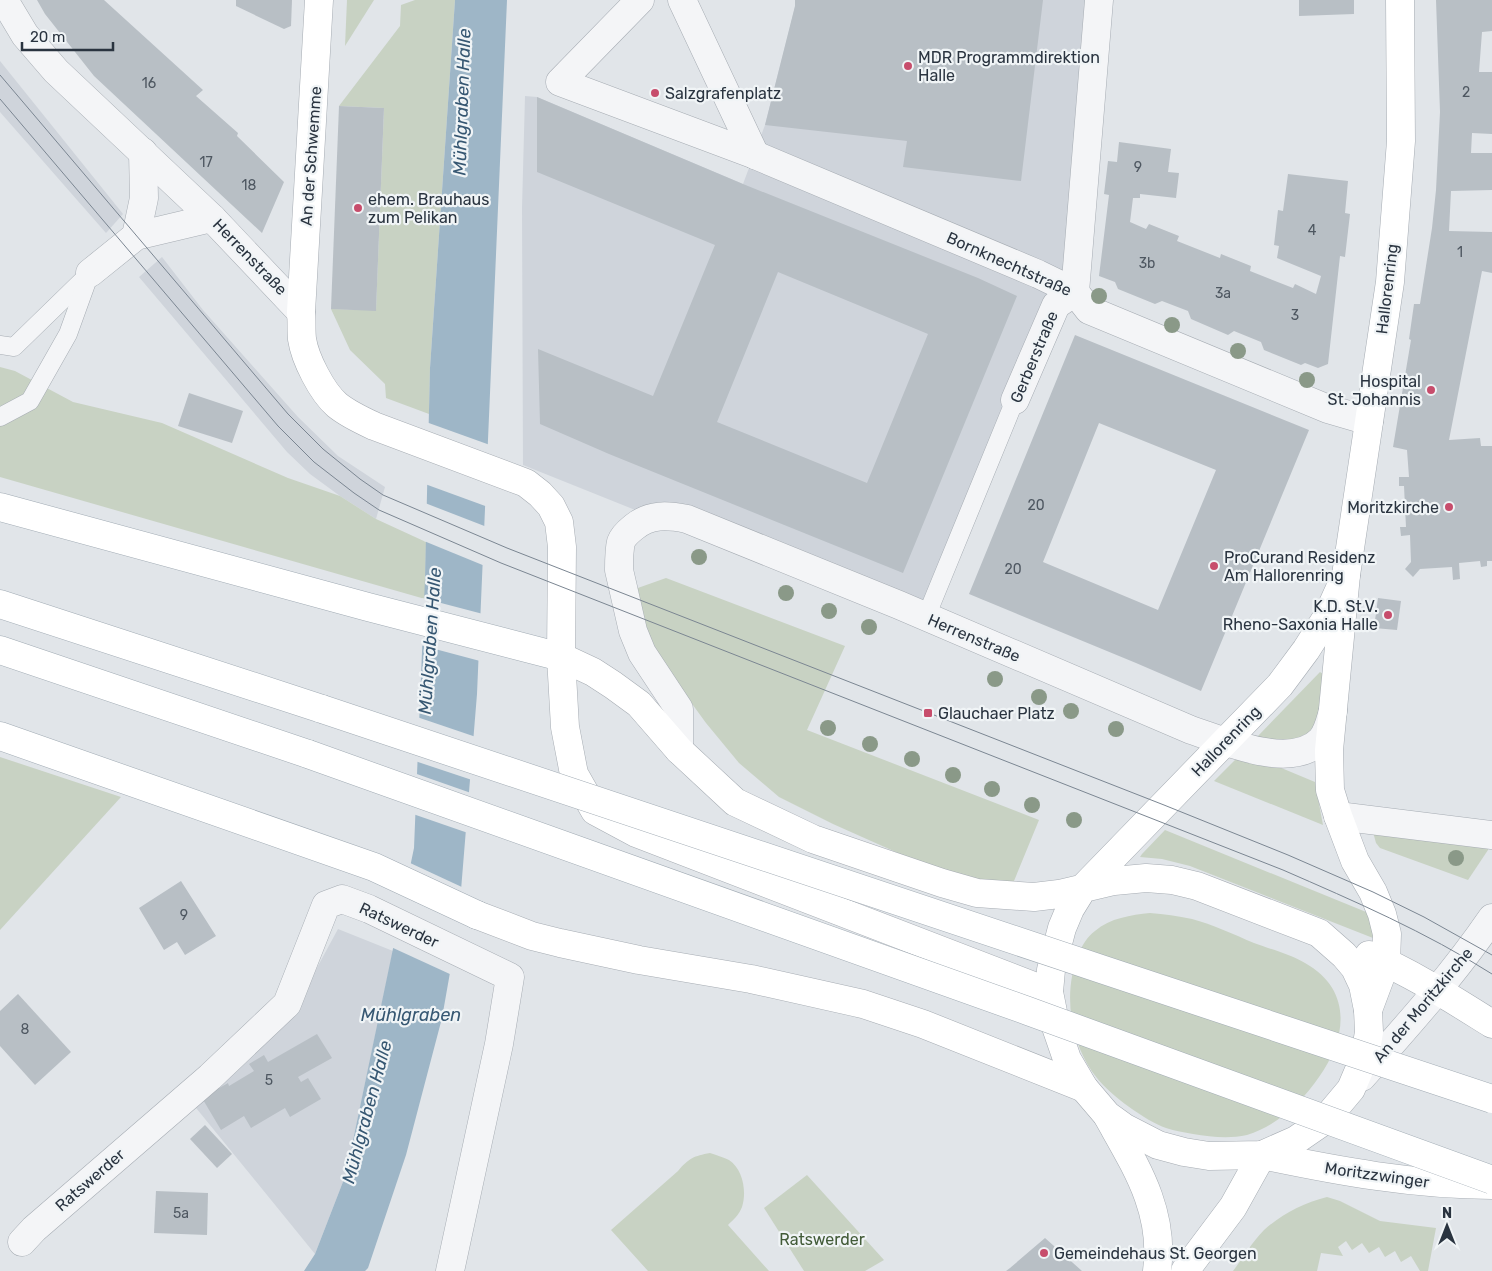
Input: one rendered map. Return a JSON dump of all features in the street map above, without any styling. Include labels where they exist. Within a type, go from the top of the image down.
[{"type":"street","name":"Herrenstraße","points":[[4,0],[25,35],[56,71],[212,218],[301,312]]},
{"type":"street","name":"An der Schwemme","points":[[301,312],[319,0]]},
{"type":"street","points":[[640,0],[560,82],[755,155]]},
{"type":"street","points":[[682,0],[755,155]]},
{"type":"street","points":[[1075,292],[1099,0]]},
{"type":"street","name":"Hallorenring","points":[[1386,962],[1387,934],[1382,914],[1355,861],[1330,790],[1329,750],[1346,575],[1390,282],[1401,141],[1400,0]]},
{"type":"street","points":[[136,236],[144,198],[143,152]]},
{"type":"street","name":"Bornknechtstraße","points":[[755,155],[1038,274],[1075,292],[1089,310],[1328,409],[1369,421]]},
{"type":"street","points":[[90,273],[136,236],[212,218]]},
{"type":"street","name":"Gerberstraße","points":[[1016,400],[1056,305],[1075,292]]},
{"type":"street","points":[[301,312],[302,339],[306,356],[323,387],[336,404],[354,417],[374,426],[526,483],[551,506],[560,522],[562,547],[561,657],[565,726],[574,774],[595,811],[636,833],[1049,992]]},
{"type":"street","points":[[0,507],[510,645],[561,657],[600,676],[639,704],[680,750],[735,802],[774,822],[822,842],[977,893],[1034,897],[1058,894],[1114,881],[1146,878],[1172,880],[1197,886],[1386,962],[1492,1024]]},
{"type":"street","name":"Herrenstraße","points":[[680,750],[680,709],[642,653],[632,631],[619,560],[621,540],[628,532],[647,519],[659,516],[687,518],[899,605],[1191,730],[1226,742],[1277,755],[1297,754],[1310,748],[1322,739],[1328,728],[1333,710]]},
{"type":"street","name":"Hallorenring","points":[[1083,888],[1280,685],[1327,617],[1346,575]]},
{"type":"street","points":[[0,604],[322,709],[692,834],[1041,948],[1492,1099]]},
{"type":"street","points":[[0,650],[308,754],[1019,1008],[1492,1180]]},
{"type":"street","points":[[0,736],[374,867],[476,915],[532,936],[639,960],[751,979],[863,1004],[923,1024],[1084,1088]]},
{"type":"street","points":[[1338,816],[1492,835]]},
{"type":"street","points":[[1083,888],[1062,928],[1051,970],[1049,992],[1056,1027],[1068,1059],[1084,1088],[1107,1115],[1135,1165],[1153,1206],[1159,1238],[1157,1271]]},
{"type":"street","name":"Ratswerder","points":[[22,1242],[34,1229],[210,1076],[287,1004],[326,905],[342,899],[369,909],[510,977],[499,1044],[450,1271]]},
{"type":"street","name":"An der Moritzkirche","points":[[1351,1089],[1438,991],[1492,918]]},
{"type":"street","points":[[1107,1115],[1125,1128],[1158,1145],[1208,1156],[1262,1155],[1296,1140],[1325,1120],[1351,1089],[1365,1056],[1369,1032],[1368,1010],[1363,985],[1355,968],[1344,955],[1319,934]]},
{"type":"street","points":[[1368,1010],[1386,962]]},
{"type":"street","points":[[1185,1271],[1233,1207],[1262,1155]]},
{"type":"street","name":"Moritzzwinger","points":[[1262,1155],[1337,1171],[1397,1179],[1462,1185],[1492,1184]]},
{"type":"lane","points":[[0,345],[14,347],[90,273]]},
{"type":"lane","points":[[0,417],[30,401],[68,334],[90,273]]},
{"type":"lane","name":"Gerberstraße","points":[[926,617],[1016,400]]},
{"type":"shaded area","points":[[795,0],[1099,0],[1075,292],[1056,306],[922,625],[523,465],[522,208],[525,96],[537,97],[743,184],[765,125],[795,7]]},
{"type":"shaded area","points":[[0,61],[123,214],[106,233],[0,112]]},
{"type":"shaded area","points":[[162,257],[203,310],[298,417],[338,456],[385,487],[376,519],[310,474],[287,452],[139,277]]},
{"type":"shaded area","points":[[338,929],[393,951],[346,1174],[315,1254],[192,1103],[294,1010]]},
{"type":"green space","points":[[347,0],[374,0],[345,46]]},
{"type":"green space","points":[[415,0],[455,0],[430,368],[429,414],[386,398],[385,384],[350,350],[331,309],[376,310],[384,108],[339,106],[400,26],[401,5]]},
{"type":"green space","points":[[0,367],[15,371],[73,402],[162,423],[288,478],[340,496],[376,519],[426,542],[425,599],[0,477]]},
{"type":"green space","points":[[666,578],[845,646],[807,730],[1039,820],[1014,881],[989,881],[945,874],[833,824],[779,797],[739,763],[706,723],[674,679],[648,636],[635,589]]},
{"type":"green space","points":[[1320,672],[1326,679],[1317,722],[1308,733],[1287,743],[1257,737]]},
{"type":"green space","points":[[1243,752],[1315,782],[1323,825],[1214,781]]},
{"type":"green space","points":[[0,757],[121,797],[0,930]]},
{"type":"green space","points":[[1165,830],[1371,914],[1373,938],[1190,866],[1162,859],[1140,857]]},
{"type":"green space","points":[[1373,832],[1488,845],[1488,850],[1468,880],[1380,848],[1376,843]]},
{"type":"green space","points":[[1150,913],[1200,921],[1294,957],[1321,974],[1331,987],[1338,1001],[1340,1016],[1340,1031],[1335,1047],[1319,1077],[1305,1095],[1288,1112],[1269,1126],[1247,1135],[1227,1137],[1213,1137],[1166,1128],[1139,1114],[1119,1099],[1103,1085],[1088,1065],[1080,1050],[1075,1034],[1070,1001],[1074,968],[1079,953],[1090,936],[1107,923],[1128,916]]},
{"type":"green space","points":[[710,1153],[729,1160],[741,1175],[744,1188],[742,1207],[738,1215],[728,1225],[769,1271],[648,1271],[611,1230],[685,1163]]},
{"type":"green space","name":"Ratswerder","points":[[807,1175],[884,1260],[865,1271],[804,1271],[764,1208]]},
{"type":"green space","points":[[1327,1197],[1340,1201],[1380,1221],[1436,1228],[1428,1271],[1420,1271],[1411,1256],[1401,1262],[1395,1251],[1385,1257],[1379,1247],[1369,1253],[1362,1243],[1352,1250],[1346,1241],[1338,1247],[1343,1256],[1321,1253],[1317,1271],[1233,1271],[1264,1230],[1271,1224],[1301,1206]]},
{"type":"water","name":"Mühlgraben","points":[[455,0],[507,0],[477,694],[458,927],[442,1018],[406,1155],[368,1268],[365,1271],[304,1271],[315,1254],[346,1174],[414,848],[425,578],[430,368]]},
{"type":"pier","points":[[426,422],[490,445],[488,507],[425,484]]},
{"type":"pier","points":[[425,503],[487,527],[485,566],[424,541]]},
{"type":"pier","points":[[422,598],[483,614],[480,661],[420,645]]},
{"type":"pier","points":[[417,717],[476,737],[472,780],[415,761]]},
{"type":"pier","points":[[414,773],[471,793],[468,833],[413,814]]},
{"type":"pier","points":[[408,862],[464,888],[452,975],[391,947]]},
{"type":"building","points":[[37,0],[104,0],[203,90],[196,96],[238,133],[237,136],[284,182],[262,233],[94,76],[45,14]]},
{"type":"building","points":[[236,0],[292,0],[291,26],[284,29],[236,6]]},
{"type":"building","name":"MDR Programmdirektion Halle","points":[[795,0],[1043,0],[1021,181],[903,167],[907,141],[765,125]]},
{"type":"building","points":[[1299,0],[1354,0],[1354,14],[1299,16]]},
{"type":"building","points":[[1436,0],[1492,0],[1492,31],[1482,32],[1479,72],[1492,72],[1492,134],[1472,133],[1471,153],[1492,153],[1492,190],[1451,191],[1449,231],[1492,232],[1492,273],[1482,271],[1449,440],[1480,438],[1481,446],[1492,446],[1492,561],[1487,561],[1487,566],[1481,567],[1480,561],[1459,563],[1460,579],[1453,580],[1452,567],[1420,569],[1413,577],[1405,569],[1411,562],[1410,535],[1401,536],[1400,527],[1406,527],[1404,486],[1399,486],[1399,477],[1409,477],[1407,450],[1393,447],[1411,340],[1409,339],[1414,304],[1420,304],[1436,190],[1440,112]]},
{"type":"building","points":[[537,97],[743,184],[978,278],[1017,296],[903,573],[609,454],[540,424],[538,349],[653,396],[715,245],[537,172]],"holes":[[[778,272],[928,334],[867,483],[717,422]]]},
{"type":"building","name":"ehem. Brauhaus zum Pelikan","points":[[339,106],[384,108],[376,311],[331,309]]},
{"type":"building","points":[[1119,142],[1171,149],[1168,172],[1179,173],[1176,198],[1140,194],[1140,198],[1133,198],[1130,222],[1146,229],[1149,224],[1179,236],[1177,241],[1220,258],[1221,254],[1251,266],[1250,271],[1293,288],[1295,284],[1316,294],[1321,276],[1277,258],[1279,246],[1274,245],[1278,210],[1283,211],[1288,174],[1348,181],[1345,213],[1350,214],[1345,257],[1340,256],[1328,364],[1318,368],[1305,363],[1301,365],[1264,350],[1261,342],[1234,331],[1228,335],[1191,319],[1188,311],[1162,301],[1155,304],[1118,289],[1115,282],[1099,276],[1109,195],[1104,194],[1108,161],[1117,162]]},
{"type":"building","name":"ProCurand Residenz Am Hallorenring","points":[[1075,335],[1309,430],[1201,691],[969,594]],"holes":[[[1099,423],[1216,470],[1158,610],[1043,562]]]},
{"type":"building","points":[[189,393],[243,411],[232,443],[178,426]]},
{"type":"building","name":"K.D. St.V. Rheno-Saxonia Halle","points":[[1378,598],[1401,601],[1397,630],[1374,628]]},
{"type":"building","points":[[181,881],[216,936],[185,955],[177,942],[164,950],[139,908]]},
{"type":"building","points":[[18,994],[71,1052],[35,1085],[0,1046],[0,1011]]},
{"type":"building","points":[[317,1034],[332,1058],[298,1077],[301,1082],[308,1078],[321,1099],[290,1117],[285,1108],[251,1128],[244,1116],[221,1130],[202,1098],[228,1083],[229,1086],[254,1071],[249,1064],[264,1055],[268,1062]]},
{"type":"building","points":[[205,1125],[232,1154],[217,1168],[190,1139]]},
{"type":"building","points":[[156,1191],[208,1193],[207,1235],[154,1233]]},
{"type":"building","name":"Gemeindehaus St. Georgen","points":[[1045,1238],[1082,1271],[1006,1271],[1010,1268]]},
{"type":"tram line","points":[[0,75],[288,414],[323,449],[383,495],[507,548],[1288,855],[1373,892],[1424,917],[1492,955]]},
{"type":"tram line","points":[[0,99],[278,426],[314,462],[379,510],[501,563],[1283,870],[1363,905],[1416,931],[1492,974]]},
{"type":"place","name":"MDR Programmdirektion Halle","points":[[908,66]]},
{"type":"place","name":"Salzgrafenplatz","points":[[655,93]]},
{"type":"place","name":"ehem. Brauhaus zum Pelikan","points":[[358,208]]},
{"type":"place","name":"Hospital St. Johannis","points":[[1431,390]]},
{"type":"place","name":"Moritzkirche","points":[[1449,507]]},
{"type":"place","name":"ProCurand Residenz Am Hallorenring","points":[[1214,566]]},
{"type":"place","name":"K.D. St.V. Rheno-Saxonia Halle","points":[[1388,615]]},
{"type":"place","name":"Glauchaer Platz","points":[[928,713]]},
{"type":"place","name":"Gemeindehaus St. Georgen","points":[[1044,1253]]},
{"type":"water label","name":"Mühlgraben Halle","points":[[462,102]]},
{"type":"water label","name":"Mühlgraben Halle","points":[[430,641]]},
{"type":"water label","name":"Mühlgraben Halle","points":[[367,1112]]}]
